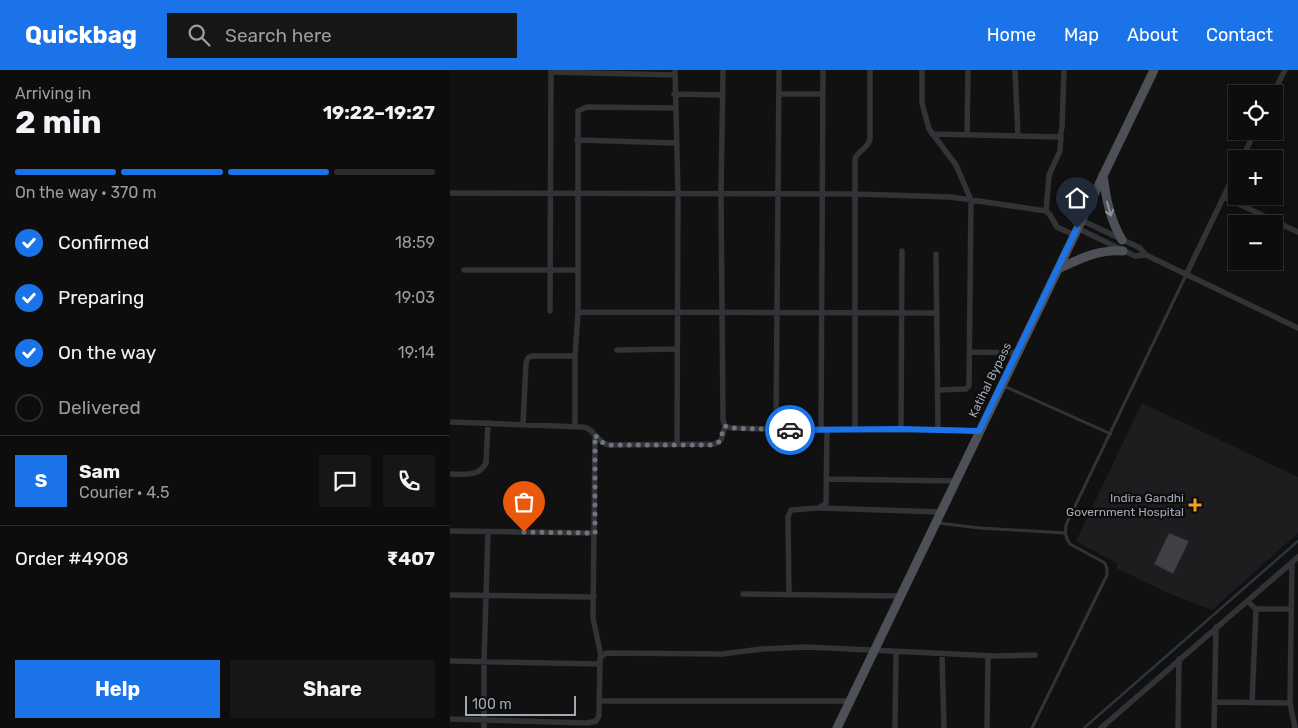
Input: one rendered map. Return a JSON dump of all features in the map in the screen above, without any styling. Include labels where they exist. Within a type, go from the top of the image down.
[{"type":"main road","name":"Katihal Bypass","points":[[837,728],[1154,70]]},
{"type":"main road","points":[[1103,175],[1107,206],[1122,240]]},
{"type":"main road","points":[[1058,270],[1095,253],[1109,249],[1123,250]]},
{"type":"street","points":[[450,422],[575,426],[590,429],[601,442],[609,445],[715,444],[721,440],[725,426],[722,420],[721,194],[723,70]]},
{"type":"street","points":[[776,430],[779,70]]},
{"type":"street","points":[[819,508],[826,503],[822,312],[823,70]]},
{"type":"street","points":[[855,430],[856,156],[867,147],[870,138],[870,70]]},
{"type":"street","points":[[922,70],[922,103],[929,129],[956,165],[971,200],[971,352],[968,388],[938,390]]},
{"type":"street","points":[[967,135],[968,70]]},
{"type":"street","points":[[1015,70],[1018,136]]},
{"type":"street","points":[[1046,211],[1049,175],[1060,151],[1064,70]]},
{"type":"street","points":[[1278,85],[1285,70]]},
{"type":"street","points":[[550,311],[551,71],[675,73],[674,94],[678,194],[677,445]]},
{"type":"street","points":[[674,94],[722,95]]},
{"type":"street","points":[[779,94],[822,94]]},
{"type":"street","points":[[575,426],[575,356],[578,312],[578,113],[583,107],[675,108]]},
{"type":"street","points":[[932,134],[1061,136]]},
{"type":"street","points":[[577,140],[676,144]]},
{"type":"street","points":[[1186,274],[1228,188]]},
{"type":"street","points":[[450,193],[856,194],[951,198],[1046,211],[1057,227],[1077,228],[1122,240],[1140,248],[1146,256]]},
{"type":"street","points":[[1224,197],[1297,230]]},
{"type":"street","points":[[1077,228],[1136,256],[1146,256],[1186,274],[1298,328]]},
{"type":"street","points":[[901,429],[902,251]]},
{"type":"street","points":[[936,254],[938,430]]},
{"type":"street","points":[[464,270],[577,270]]},
{"type":"street","points":[[578,312],[937,313]]},
{"type":"street","points":[[617,350],[678,350]]},
{"type":"street","points":[[971,352],[1017,353]]},
{"type":"street","points":[[524,424],[526,363],[528,358],[532,356],[575,356]]},
{"type":"street","points":[[450,474],[474,473],[483,469],[486,463],[488,423]]},
{"type":"street","points":[[725,426],[731,428],[776,430],[901,429],[979,431]]},
{"type":"street","points":[[595,435],[594,627],[602,656],[600,664],[599,728]]},
{"type":"street","points":[[826,479],[955,481]]},
{"type":"street","points":[[789,594],[789,514],[793,510],[819,508],[940,512]]},
{"type":"street","points":[[450,531],[595,533]]},
{"type":"street","points":[[484,728],[488,532]]},
{"type":"street","points":[[1101,728],[1298,557]]},
{"type":"street","points":[[1292,562],[1295,595],[1292,609],[1295,630],[1290,676],[1290,703],[1294,728]]},
{"type":"street","points":[[743,594],[900,596]]},
{"type":"street","points":[[450,595],[594,597]]},
{"type":"street","points":[[1247,601],[1256,609],[1292,609]]},
{"type":"street","points":[[1252,703],[1256,609]]},
{"type":"street","points":[[1214,728],[1216,627]]},
{"type":"street","points":[[602,656],[621,652],[722,654],[786,648],[988,656],[1035,655]]},
{"type":"street","points":[[895,728],[896,653]]},
{"type":"street","points":[[942,654],[944,728]]},
{"type":"street","points":[[987,728],[988,656]]},
{"type":"street","points":[[1178,728],[1179,659]]},
{"type":"street","points":[[450,661],[600,664]]},
{"type":"street","points":[[1290,676],[1298,676]]},
{"type":"street","points":[[599,701],[850,701]]},
{"type":"street","points":[[1214,702],[1290,703]]},
{"type":"street","points":[[450,719],[588,722],[596,721],[599,716]]},
{"type":"lane","points":[[1032,728],[1106,575],[1105,563],[1070,544],[1066,539],[1066,525],[1186,274]]},
{"type":"lane","points":[[1002,385],[1111,434]]},
{"type":"lane","points":[[935,523],[980,528],[1065,533]]},
{"type":"shaded area","name":"Indira Gandhi Government Hospital","points":[[1142,403],[1298,477],[1298,533],[1212,610],[1166,592],[1116,568],[1118,564],[1076,541]]},
{"type":"building","points":[[1169,533],[1189,541],[1173,574],[1154,564]]},
{"type":"waterway","points":[[1084,728],[1298,541]]},
{"type":"way so far","points":[[524,532],[595,533],[595,435],[601,442],[609,445],[710,445],[721,440],[725,426],[728,428],[790,430]]},
{"type":"place","name":"Indira Gandhi Government Hospital","points":[[1195,505]]},
{"type":"route","points":[[790,430],[901,429],[979,431],[1077,228]]}]
